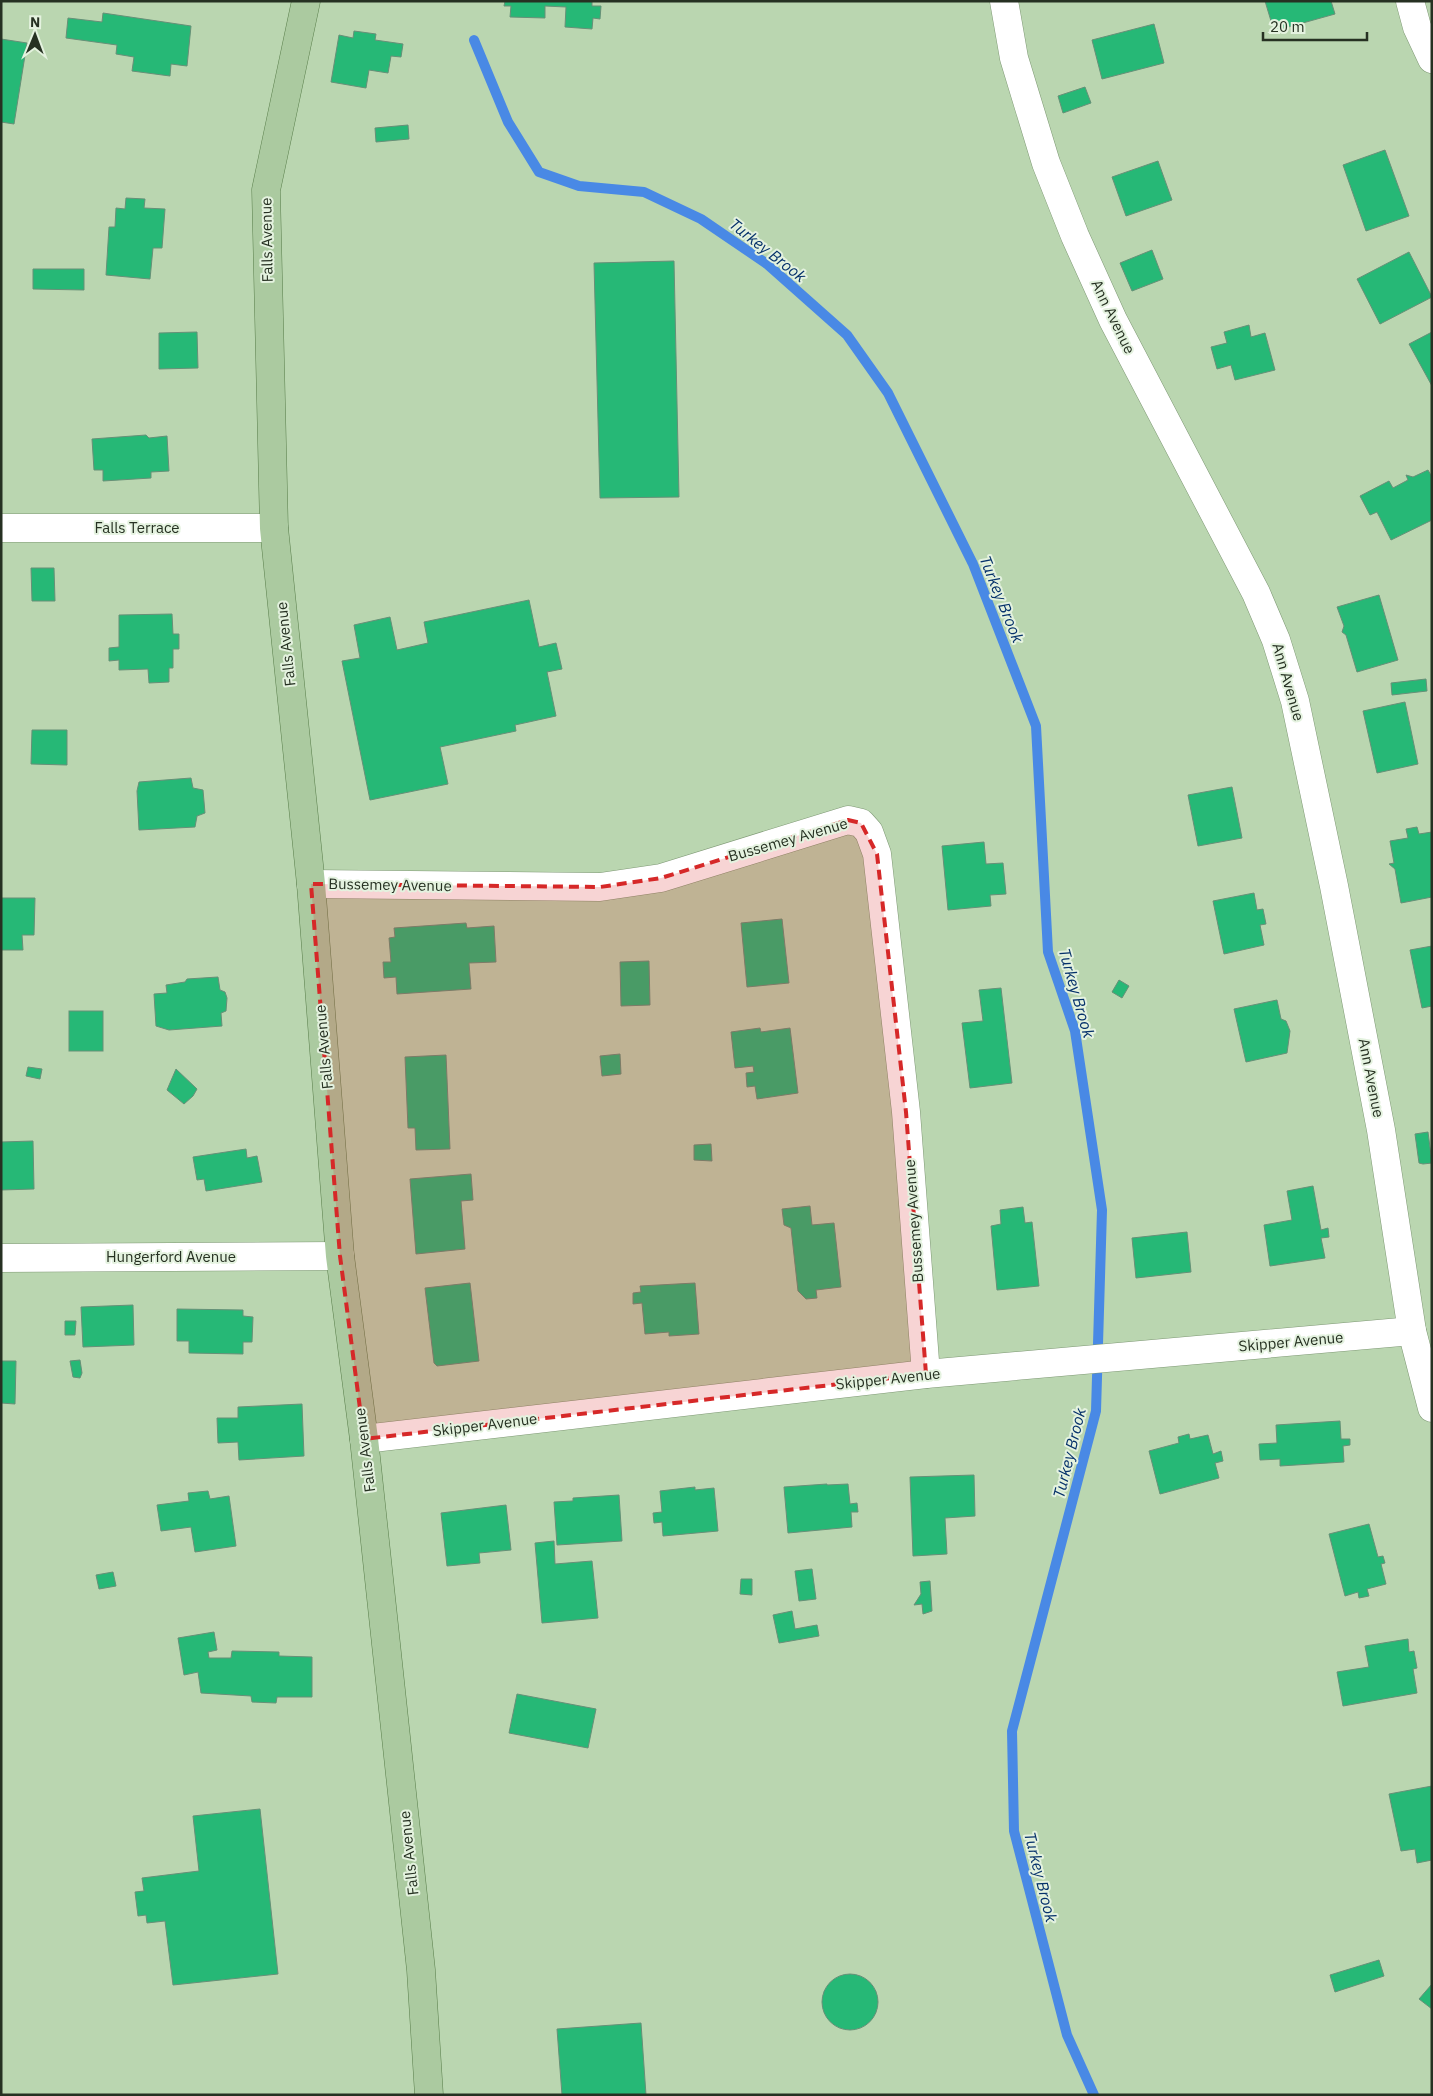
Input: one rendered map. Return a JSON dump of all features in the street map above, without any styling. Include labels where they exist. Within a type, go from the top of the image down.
[{"type":"main road","name":"Falls Avenue","points":[[306,1],[266,190],[274,528],[311,884],[340,1256],[364,1439],[421,1970],[429,2095]]},
{"type":"street","name":"Ann Avenue","points":[[1004,1],[1014,58],[1046,162],[1075,236],[1113,320],[1256,593],[1276,640],[1295,701],[1334,886],[1381,1130],[1412,1331],[1432,1408]]},
{"type":"street","points":[[1410,1],[1417,27],[1432,59]]},
{"type":"street","name":"Falls Terrace","points":[[1,528],[274,528]]},
{"type":"street","name":"Bussemey Avenue","points":[[311,884],[600,887],[661,878],[848,820],[861,823],[869,832],[877,854],[906,1112],[926,1374]]},
{"type":"street","name":"Hungerford Avenue","points":[[1,1258],[340,1256]]},
{"type":"street","name":"Skipper Avenue","points":[[364,1439],[926,1374],[1412,1331]]},
{"type":"highlighted area","points":[[848,820],[861,823],[877,854],[906,1112],[926,1374],[364,1439],[340,1256],[311,884],[600,887],[661,878]]},
{"type":"building","points":[[505,1],[592,1],[592,6],[601,6],[600,19],[593,18],[592,29],[565,27],[566,7],[545,6],[545,18],[510,17],[511,6],[504,6]]},
{"type":"building","points":[[1265,1],[1331,1],[1335,14],[1274,31]]},
{"type":"building","points":[[103,13],[191,26],[187,66],[171,64],[170,76],[132,71],[134,57],[116,54],[117,45],[66,38],[68,18],[102,22]]},
{"type":"building","points":[[1154,24],[1164,63],[1102,79],[1092,40]]},
{"type":"building","points":[[354,31],[376,34],[375,40],[403,44],[401,57],[391,56],[388,73],[369,70],[366,88],[331,82],[339,35],[353,38]]},
{"type":"building","points":[[1,39],[27,43],[14,124],[1,122]]},
{"type":"building","points":[[1085,87],[1091,103],[1063,113],[1058,96]]},
{"type":"building","points":[[408,125],[409,139],[376,142],[375,128]]},
{"type":"building","points":[[1385,150],[1409,216],[1366,231],[1343,165]]},
{"type":"building","points":[[1158,161],[1172,200],[1126,216],[1112,177]]},
{"type":"building","points":[[126,198],[145,199],[144,208],[165,209],[162,248],[153,248],[150,279],[106,275],[109,227],[115,227],[116,208],[125,209]]},
{"type":"building","points":[[1152,250],[1163,279],[1132,291],[1120,263]]},
{"type":"building","points":[[1409,252],[1432,297],[1380,324],[1357,279]]},
{"type":"building","points":[[674,261],[679,497],[600,498],[594,263]]},
{"type":"building","points":[[33,269],[84,269],[84,290],[33,289]]},
{"type":"building","points":[[1249,325],[1251,337],[1265,333],[1275,370],[1235,380],[1231,365],[1217,369],[1211,347],[1227,343],[1224,332]]},
{"type":"building","points":[[197,332],[198,368],[159,369],[159,333]]},
{"type":"building","points":[[1432,332],[1432,386],[1409,344]]},
{"type":"building","points":[[146,435],[149,438],[167,436],[169,471],[151,472],[151,478],[103,481],[103,470],[94,470],[92,439]]},
{"type":"building","points":[[1428,470],[1432,477],[1432,520],[1391,540],[1377,512],[1370,515],[1360,496],[1389,481],[1393,488],[1408,480],[1406,475],[1413,477]]},
{"type":"building","points":[[31,568],[54,568],[55,601],[32,601]]},
{"type":"building","points":[[1379,595],[1398,660],[1357,672],[1346,635],[1342,632],[1344,626],[1337,607]]},
{"type":"building","points":[[529,600],[539,647],[556,643],[562,669],[547,672],[556,716],[515,725],[516,731],[440,747],[448,784],[370,800],[342,661],[360,658],[354,625],[390,617],[397,650],[428,643],[424,622]]},
{"type":"building","points":[[172,614],[173,634],[179,634],[179,649],[173,649],[173,668],[169,668],[169,682],[149,683],[148,669],[119,670],[119,660],[109,661],[109,648],[119,647],[119,615]]},
{"type":"building","points":[[1426,679],[1427,691],[1392,695],[1391,683]]},
{"type":"building","points":[[1405,702],[1418,764],[1377,773],[1363,711]]},
{"type":"building","points":[[32,730],[67,730],[67,765],[31,764]]},
{"type":"building","points":[[191,778],[193,788],[203,790],[205,813],[197,816],[195,827],[139,830],[137,791],[139,782]]},
{"type":"building","points":[[1232,787],[1242,838],[1198,846],[1188,795]]},
{"type":"building","points":[[1417,827],[1419,834],[1432,832],[1432,897],[1401,903],[1395,869],[1389,864],[1394,863],[1390,841],[1408,838],[1406,829]]},
{"type":"building","points":[[984,842],[986,864],[1003,863],[1006,894],[990,895],[991,906],[948,910],[942,846]]},
{"type":"building","points":[[1254,893],[1257,910],[1263,909],[1266,924],[1260,925],[1264,945],[1224,954],[1213,901]]},
{"type":"building","points":[[1,898],[35,898],[34,935],[22,935],[23,950],[1,950]]},
{"type":"building","points":[[782,919],[789,983],[747,987],[741,923]]},
{"type":"building","points":[[466,923],[467,928],[494,926],[496,962],[469,963],[471,989],[397,994],[396,977],[384,978],[383,962],[391,962],[389,938],[395,937],[394,928]]},
{"type":"building","points":[[1432,946],[1432,1006],[1422,1008],[1410,950]]},
{"type":"building","points":[[649,961],[650,1005],[621,1006],[620,962]]},
{"type":"building","points":[[218,977],[220,990],[225,992],[227,998],[226,1011],[221,1013],[222,1026],[169,1030],[156,1026],[154,994],[167,993],[166,985],[185,982],[187,979]]},
{"type":"building","points":[[1119,980],[1129,986],[1122,998],[1112,992]]},
{"type":"building","points":[[1001,988],[1012,1083],[970,1088],[962,1023],[983,1021],[979,990]]},
{"type":"building","points":[[1277,1000],[1281,1019],[1286,1021],[1290,1031],[1287,1053],[1246,1062],[1234,1009]]},
{"type":"building","points":[[69,1011],[103,1011],[103,1051],[69,1051]]},
{"type":"building","points":[[760,1028],[761,1032],[790,1028],[798,1093],[757,1099],[755,1086],[747,1087],[746,1073],[754,1072],[753,1066],[735,1068],[731,1032]]},
{"type":"building","points":[[620,1054],[621,1074],[602,1076],[600,1056]]},
{"type":"building","points":[[446,1055],[450,1149],[416,1150],[415,1128],[408,1128],[405,1057]]},
{"type":"building","points":[[28,1067],[42,1069],[40,1079],[26,1076]]},
{"type":"building","points":[[176,1069],[197,1089],[193,1096],[184,1104],[167,1090]]},
{"type":"building","points":[[1428,1132],[1432,1163],[1423,1164],[1419,1163],[1415,1134]]},
{"type":"building","points":[[33,1141],[34,1189],[1,1190],[1,1142]]},
{"type":"building","points":[[711,1144],[712,1161],[694,1160],[694,1145]]},
{"type":"building","points":[[246,1149],[247,1158],[257,1156],[262,1182],[206,1191],[204,1179],[197,1180],[193,1157]]},
{"type":"building","points":[[471,1174],[473,1200],[461,1201],[465,1249],[416,1254],[410,1179]]},
{"type":"building","points":[[1313,1186],[1321,1230],[1328,1228],[1329,1237],[1321,1238],[1325,1258],[1270,1266],[1264,1225],[1292,1220],[1287,1191]]},
{"type":"building","points":[[810,1206],[812,1225],[834,1223],[841,1287],[816,1290],[817,1298],[806,1299],[798,1291],[791,1228],[784,1225],[782,1209]]},
{"type":"building","points":[[1023,1207],[1025,1223],[1032,1222],[1039,1286],[997,1290],[991,1226],[1001,1224],[1000,1210]]},
{"type":"building","points":[[1187,1232],[1191,1272],[1136,1278],[1132,1238]]},
{"type":"building","points":[[470,1283],[479,1361],[437,1366],[434,1363],[425,1288]]},
{"type":"building","points":[[695,1283],[699,1334],[669,1336],[669,1332],[645,1334],[642,1303],[633,1304],[633,1293],[641,1292],[640,1286]]},
{"type":"building","points":[[133,1305],[134,1345],[83,1347],[81,1307]]},
{"type":"building","points":[[177,1309],[243,1310],[243,1316],[253,1317],[252,1342],[243,1342],[243,1354],[189,1353],[189,1341],[177,1341]]},
{"type":"building","points":[[65,1321],[76,1321],[75,1335],[65,1335]]},
{"type":"building","points":[[80,1360],[82,1373],[80,1378],[73,1377],[70,1361]]},
{"type":"building","points":[[1,1361],[16,1361],[15,1404],[1,1403]]},
{"type":"building","points":[[302,1404],[304,1456],[239,1460],[238,1442],[218,1443],[217,1418],[238,1418],[238,1407]]},
{"type":"building","points":[[1340,1421],[1341,1439],[1350,1439],[1350,1445],[1343,1446],[1344,1462],[1280,1466],[1280,1459],[1260,1460],[1259,1444],[1277,1443],[1276,1425]]},
{"type":"building","points":[[1189,1434],[1190,1439],[1208,1435],[1213,1454],[1221,1451],[1223,1461],[1215,1463],[1219,1478],[1160,1494],[1149,1451],[1179,1443],[1178,1437]]},
{"type":"building","points":[[974,1475],[975,1516],[945,1518],[947,1554],[913,1556],[910,1477]]},
{"type":"building","points":[[848,1484],[850,1504],[857,1503],[858,1512],[851,1512],[852,1527],[788,1533],[784,1487]]},
{"type":"building","points":[[695,1487],[695,1490],[714,1488],[718,1531],[663,1536],[662,1522],[654,1523],[653,1513],[662,1512],[660,1491]]},
{"type":"building","points":[[208,1491],[210,1499],[229,1496],[236,1546],[195,1552],[191,1527],[161,1531],[157,1505],[189,1501],[188,1493]]},
{"type":"building","points":[[619,1495],[622,1541],[557,1545],[554,1502],[573,1501],[573,1498]]},
{"type":"building","points":[[506,1505],[511,1550],[479,1553],[480,1563],[447,1566],[441,1513]]},
{"type":"building","points":[[1369,1524],[1378,1557],[1383,1556],[1385,1563],[1381,1564],[1386,1584],[1367,1589],[1369,1596],[1359,1598],[1358,1592],[1345,1596],[1329,1534]]},
{"type":"building","points":[[554,1541],[555,1564],[592,1561],[598,1618],[542,1623],[535,1543]]},
{"type":"building","points":[[812,1569],[816,1599],[799,1601],[795,1571]]},
{"type":"building","points":[[113,1572],[116,1586],[99,1589],[96,1575]]},
{"type":"building","points":[[741,1579],[752,1579],[752,1595],[740,1594]]},
{"type":"building","points":[[930,1581],[932,1611],[923,1614],[922,1604],[914,1605],[921,1594],[920,1582]]},
{"type":"building","points":[[792,1611],[795,1629],[817,1625],[819,1636],[779,1643],[773,1615]]},
{"type":"building","points":[[214,1632],[217,1650],[208,1652],[209,1658],[231,1658],[232,1651],[279,1652],[279,1656],[312,1657],[312,1697],[277,1697],[276,1703],[252,1702],[251,1696],[201,1693],[198,1672],[184,1675],[178,1638]]},
{"type":"building","points":[[1408,1639],[1409,1652],[1414,1651],[1417,1668],[1413,1669],[1417,1693],[1343,1706],[1337,1672],[1369,1667],[1365,1646]]},
{"type":"building","points":[[517,1694],[596,1709],[588,1748],[509,1733]]},
{"type":"building","points":[[1432,1786],[1432,1860],[1417,1863],[1415,1849],[1401,1851],[1389,1794]]},
{"type":"building","points":[[260,1809],[278,1974],[173,1985],[165,1921],[147,1923],[146,1915],[138,1916],[135,1892],[144,1891],[142,1878],[199,1871],[193,1816]]},
{"type":"building","points":[[1379,1960],[1384,1976],[1335,1992],[1330,1975]]},
{"type":"building","points":[[845,1974],[855,1974],[870,1982],[876,1991],[878,2002],[876,2013],[870,2022],[855,2030],[845,2030],[834,2025],[827,2018],[822,2007],[822,1997],[827,1986],[834,1979]]},
{"type":"building","points":[[1432,1984],[1432,2009],[1419,1999]]},
{"type":"building","points":[[641,2023],[646,2095],[562,2095],[557,2029]]},
{"type":"waterway","name":"Turkey Brook","points":[[474,40],[508,122],[539,172],[579,186],[644,192],[701,219],[767,264],[847,335],[888,393],[973,564],[1036,726],[1048,952],[1075,1031],[1102,1210],[1096,1411],[1012,1731],[1014,1831],[1067,2035],[1094,2095]]}]
